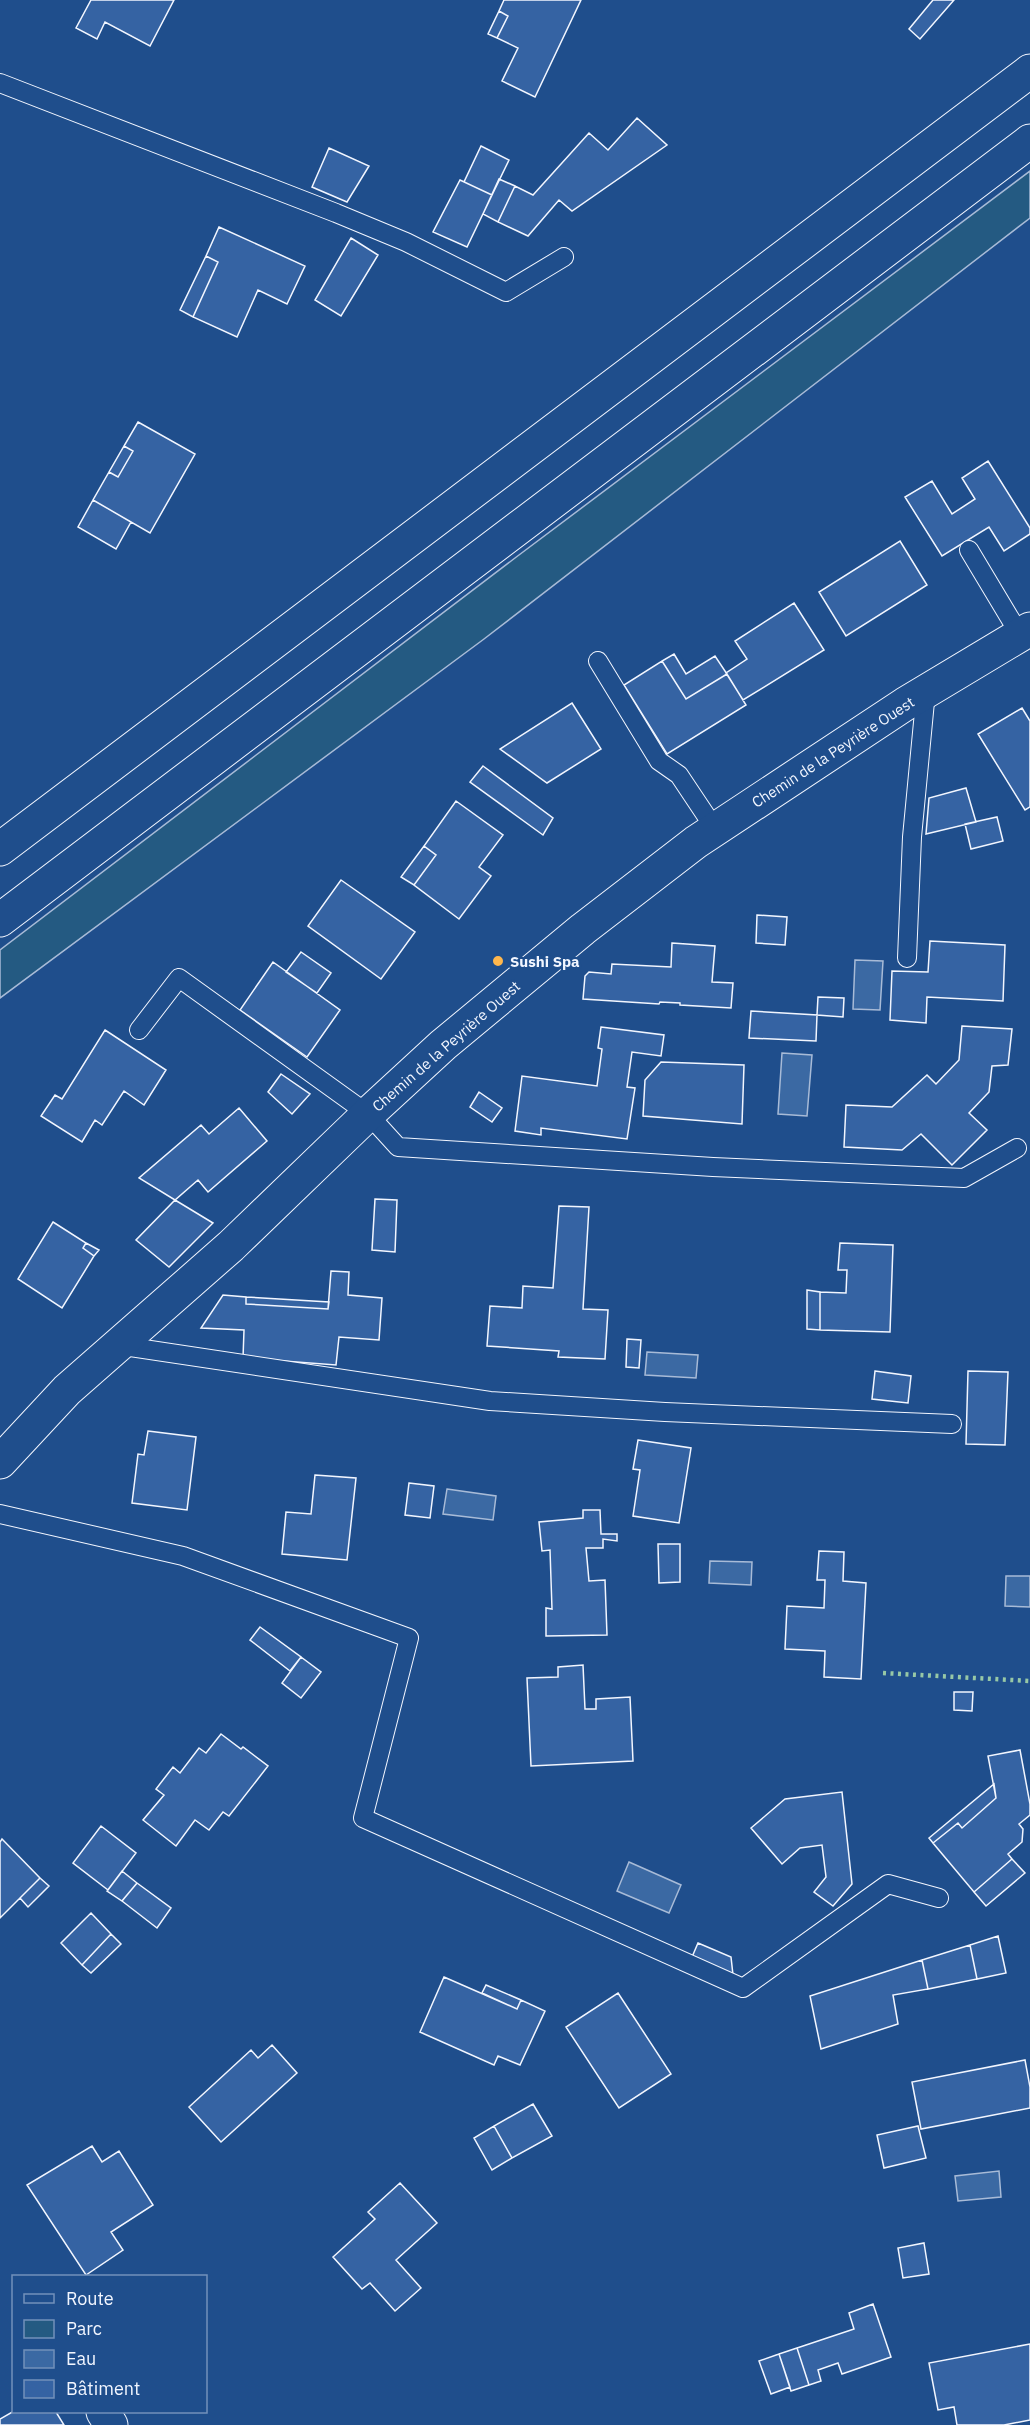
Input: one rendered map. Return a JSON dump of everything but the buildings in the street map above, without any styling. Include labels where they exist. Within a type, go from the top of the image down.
[{"type":"main road","points":[[0,849],[1030,71]]},
{"type":"main road","points":[[0,920],[1030,141]]},
{"type":"main road","name":"Chemin de la Peyrière Ouest","points":[[0,1461],[67,1390],[231,1245],[443,1045],[583,929],[715,829],[926,691],[1025,632]]},
{"type":"lane","points":[[0,83],[336,213],[406,242],[506,292],[564,257]]},
{"type":"lane","points":[[969,550],[1025,632]]},
{"type":"lane","points":[[598,661],[659,761],[679,775],[715,829]]},
{"type":"lane","points":[[908,958],[912,837],[926,691]]},
{"type":"lane","points":[[139,1030],[179,978],[368,1114],[398,1147],[713,1167],[964,1178],[1017,1148]]},
{"type":"lane","points":[[117,1346],[489,1401],[665,1412],[952,1424]]},
{"type":"lane","points":[[0,1514],[183,1556],[409,1638],[363,1818],[743,1988],[888,1884],[939,1898]]},
{"type":"green space","points":[[1030,171],[1030,218],[484,639],[0,998],[0,950],[515,558]]},
{"type":"water","points":[[855,960],[883,961],[880,1010],[853,1009]]},
{"type":"water","points":[[782,1053],[812,1055],[807,1116],[778,1114]]},
{"type":"water","points":[[647,1352],[698,1355],[696,1378],[645,1375]]},
{"type":"water","points":[[447,1489],[496,1496],[493,1520],[443,1514]]},
{"type":"water","points":[[710,1561],[752,1562],[751,1585],[709,1583]]},
{"type":"water","points":[[1006,1576],[1030,1576],[1030,1607],[1005,1606]]},
{"type":"water","points":[[629,1862],[681,1885],[669,1913],[617,1891]]},
{"type":"water","points":[[999,2171],[1001,2197],[958,2201],[955,2176]]},
{"type":"hedge","points":[[883,1673],[1030,1681]]},
{"type":"place","name":"Sushi Spa","points":[[498,961]]}]
